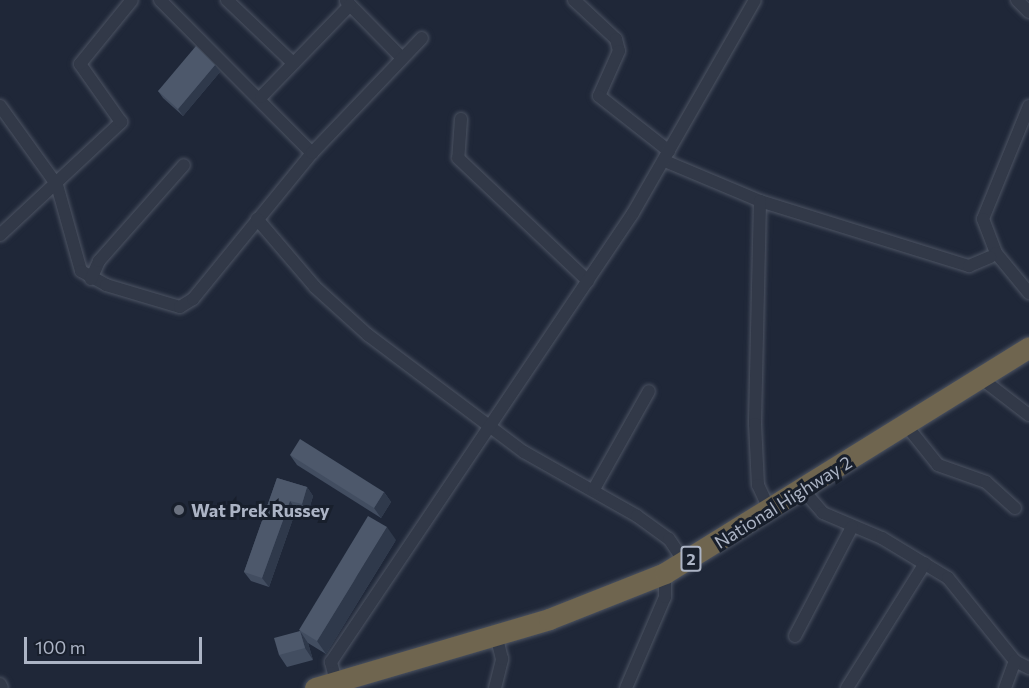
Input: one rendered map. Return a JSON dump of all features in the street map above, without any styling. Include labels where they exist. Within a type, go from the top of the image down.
[{"type":"highway","name":"National Highway 2","points":[[315,688],[496,635],[610,598],[665,573],[770,511],[982,379],[1029,347]]},
{"type":"street","points":[[0,235],[57,185],[121,122],[80,64],[132,0]]},
{"type":"street","points":[[160,0],[261,97],[312,153]]},
{"type":"street","points":[[227,0],[292,63]]},
{"type":"street","points":[[574,0],[616,39],[618,51],[599,96],[667,156],[760,201],[969,266],[990,257]]},
{"type":"street","points":[[336,681],[331,662],[588,281],[667,156],[755,0]]},
{"type":"street","points":[[1017,0],[1029,12]]},
{"type":"street","points":[[261,97],[348,3],[402,58]]},
{"type":"street","points":[[0,106],[57,185],[74,259],[91,279],[186,305],[312,153],[422,38]]},
{"type":"street","points":[[1029,106],[983,219],[996,253],[1029,293]]},
{"type":"street","points":[[461,119],[458,158],[588,281]]},
{"type":"street","points":[[91,279],[99,261],[184,165]]},
{"type":"street","points":[[760,201],[755,424],[758,485],[770,511]]},
{"type":"street","points":[[257,219],[315,286],[368,335],[490,427],[594,489],[669,539],[685,563]]},
{"type":"street","points":[[982,379],[1029,415]]},
{"type":"street","points":[[594,489],[649,391]]},
{"type":"street","points":[[906,425],[938,465],[986,482],[1015,508]]},
{"type":"street","points":[[803,490],[811,504],[925,563],[972,601],[1015,661],[1029,668]]},
{"type":"street","points":[[795,636],[833,572],[852,527]]},
{"type":"street","points":[[848,688],[925,563]]},
{"type":"street","points":[[626,688],[662,608],[665,573]]},
{"type":"street","points":[[495,688],[502,659],[496,635]]},
{"type":"street","points":[[1005,688],[1015,661]]},
{"type":"street","points":[[0,684],[2,688]]},
{"type":"building","points":[[196,46],[215,65],[178,109],[158,91]]},
{"type":"building","points":[[300,439],[384,492],[374,508],[290,455]]},
{"type":"building","points":[[277,478],[307,487],[302,504],[290,501],[262,578],[244,572]]},
{"type":"building","points":[[368,516],[387,527],[317,641],[299,630]]},
{"type":"building","points":[[300,631],[305,648],[279,655],[274,638]]},
{"type":"place","name":"Wat Prek Russey","points":[[179,510]]}]
